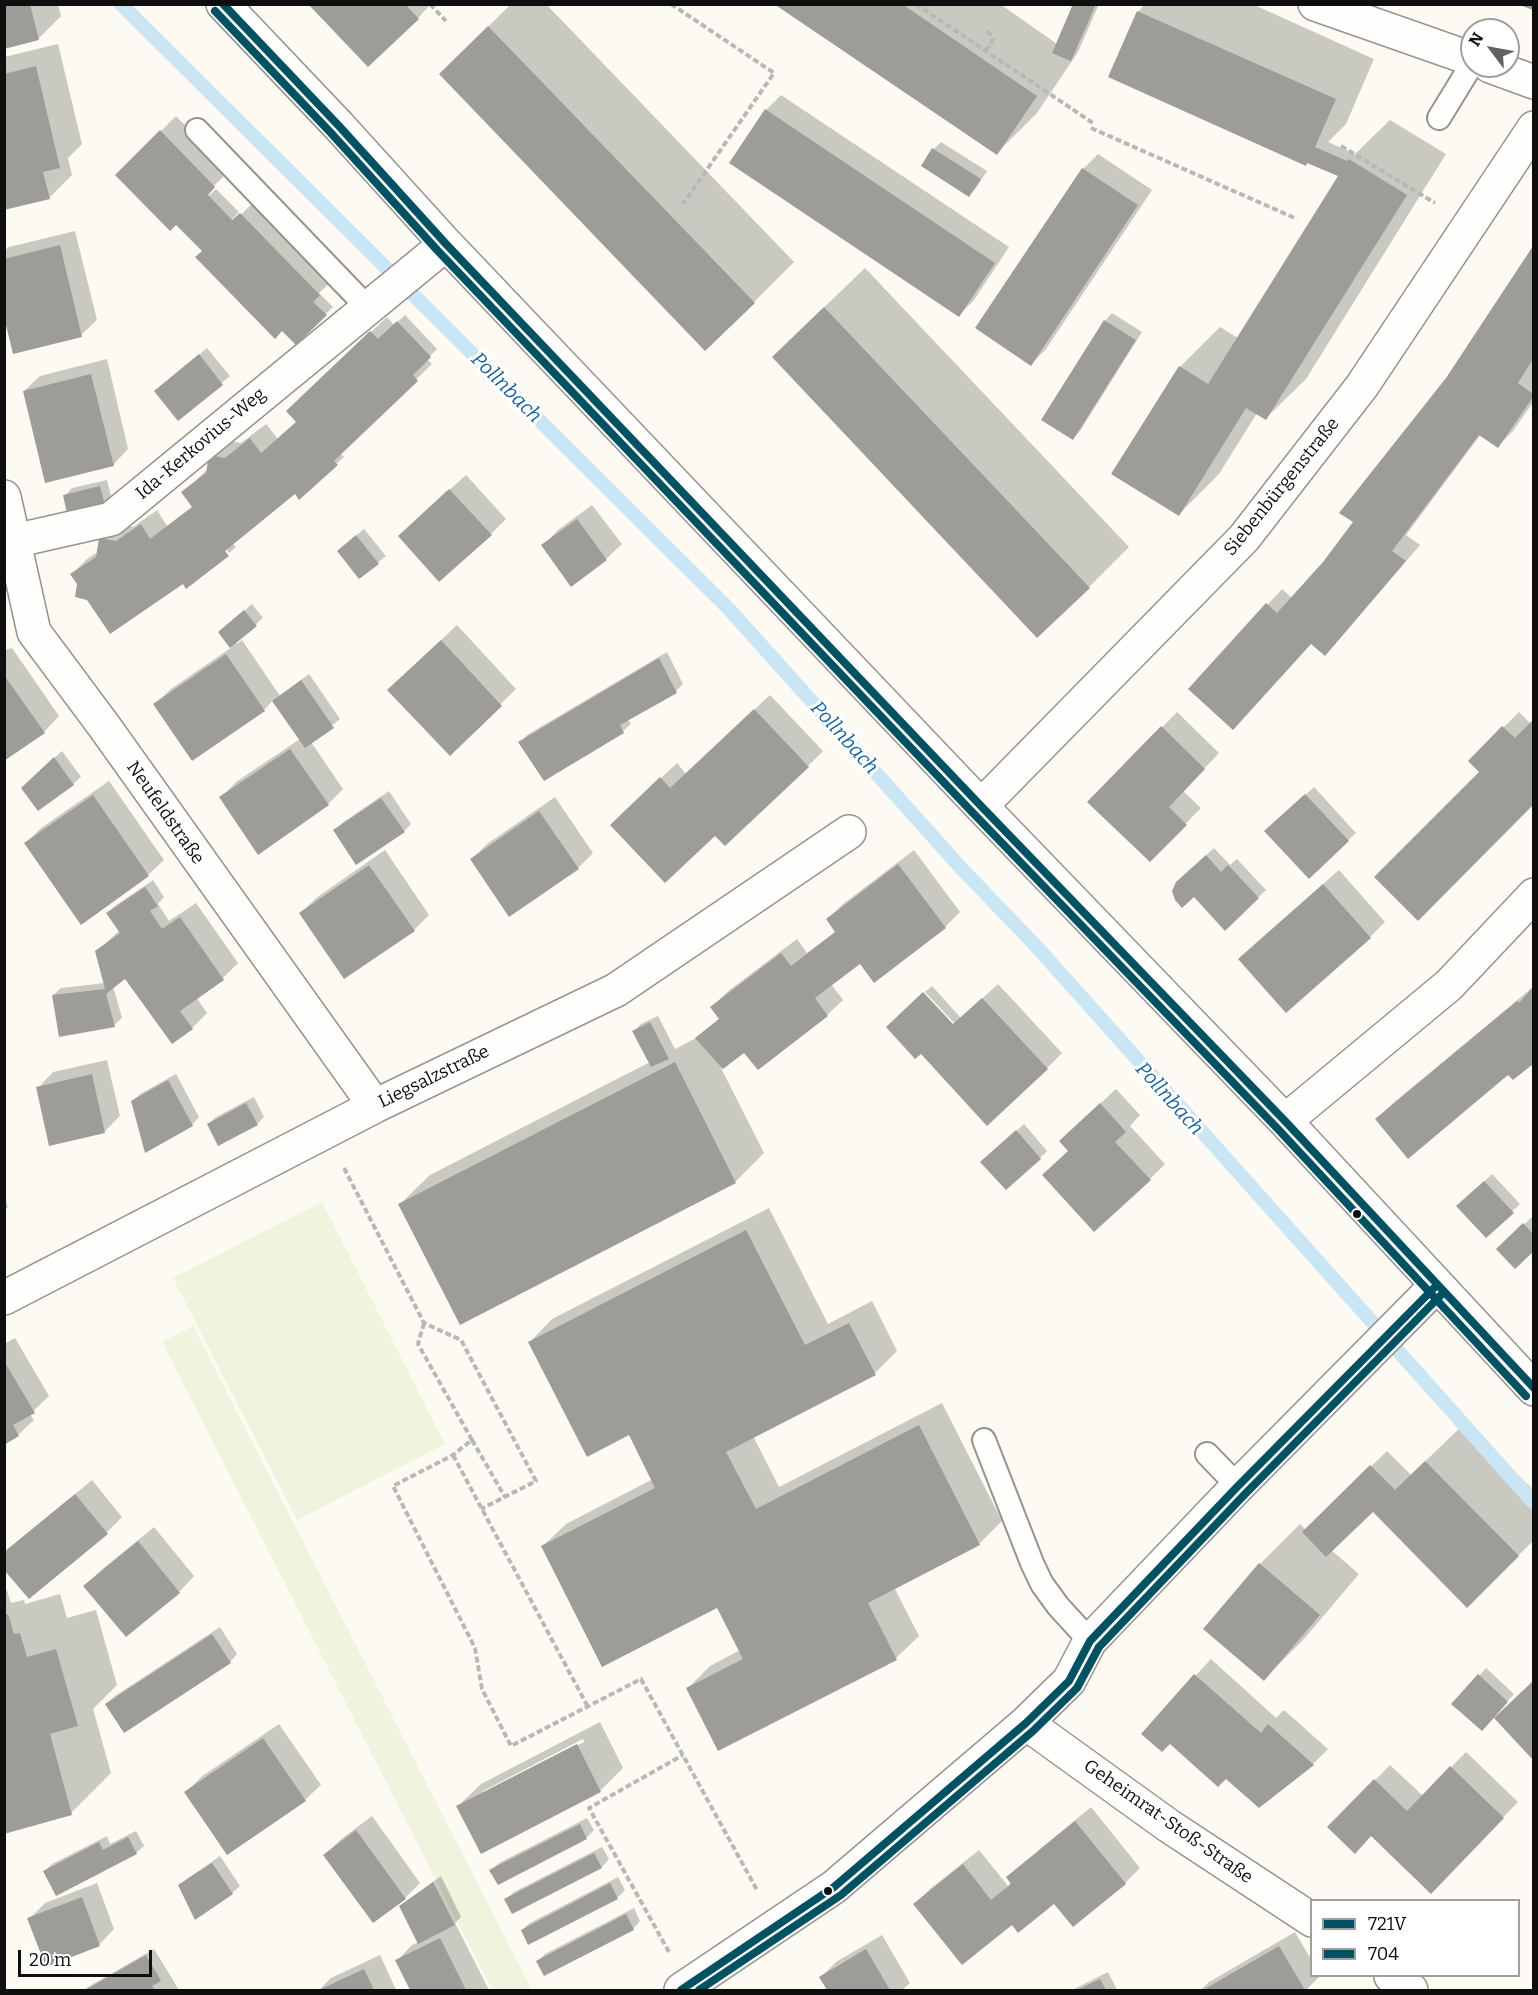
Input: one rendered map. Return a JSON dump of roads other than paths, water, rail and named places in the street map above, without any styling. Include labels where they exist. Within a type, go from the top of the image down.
[{"type":"street","points":[[223,4],[339,126],[446,244],[981,806],[1285,1121],[1533,1389]]},
{"type":"street","points":[[1315,4],[1460,58]]},
{"type":"street","name":"Siebenbürgenstraße","points":[[981,806],[1245,538],[1362,386],[1533,128]]},
{"type":"street","name":"Ida-Kerkovius-Weg","points":[[14,541],[111,519],[446,244]]},
{"type":"street","name":"Neufeldstraße","points":[[4,497],[34,632],[104,726],[375,1106]]},
{"type":"street","name":"Liegsalzstraße","points":[[4,1298],[325,1131],[616,990],[849,832]]},
{"type":"street","points":[[1285,1121],[1449,985],[1533,895]]},
{"type":"street","points":[[684,1988],[834,1887],[1026,1723],[1069,1682],[1090,1641],[1238,1486],[1437,1285]]},
{"type":"street","name":"Geheimrat-Stoß-Straße","points":[[1026,1723],[1169,1826],[1310,1919]]},
{"type":"street","points":[[1392,1977],[1412,1990]]},
{"type":"lane","points":[[1439,118],[1463,78]]},
{"type":"lane","points":[[197,130],[373,302]]},
{"type":"lane","points":[[984,1440],[1042,1584],[1058,1606],[1090,1641]]},
{"type":"lane","points":[[1208,1454],[1238,1486]]},
{"type":"waterway","name":"Pollnbach","points":[[121,4],[729,609],[961,868],[1036,946],[1534,1503]]}]
